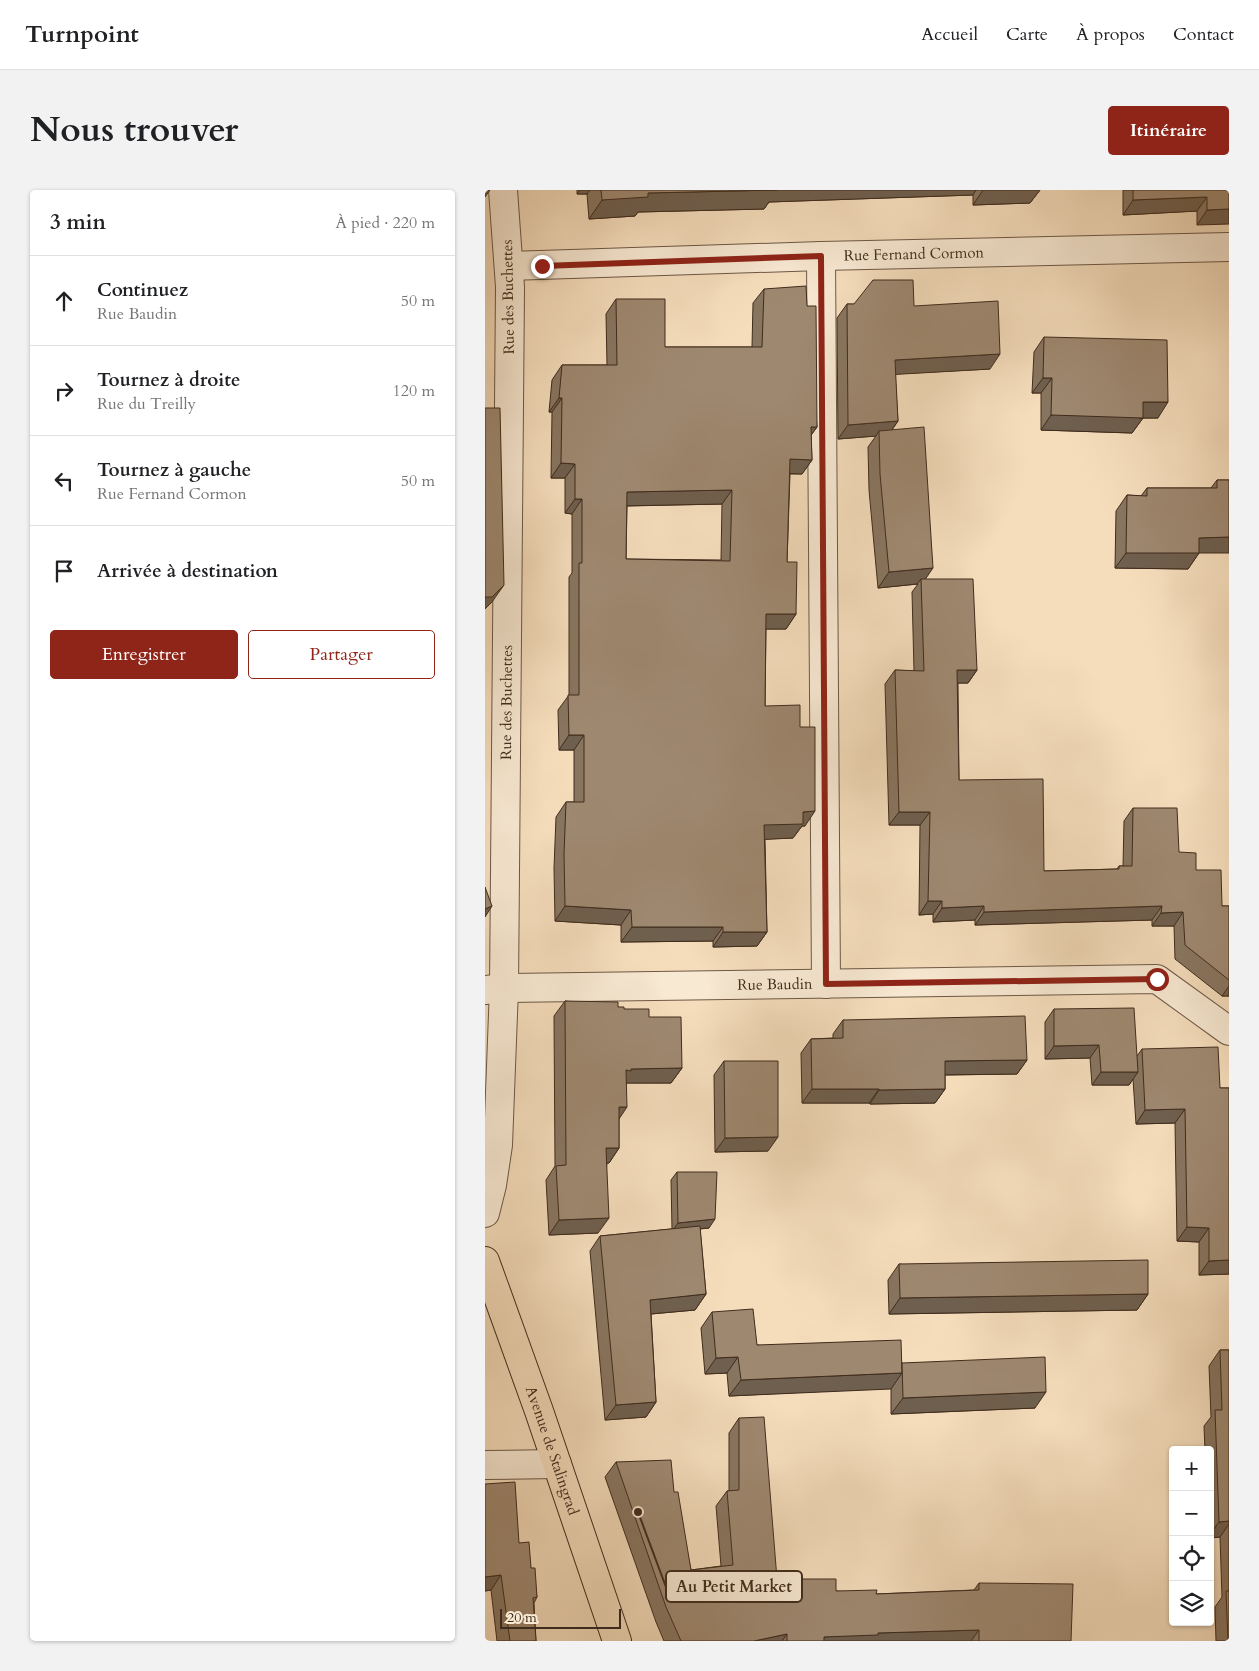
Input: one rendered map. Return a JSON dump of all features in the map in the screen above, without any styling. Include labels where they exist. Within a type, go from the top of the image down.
[{"type":"main road","name":"Avenue de Stalingrad","points":[[485,1261],[617,1641]]},
{"type":"street","name":"Rue des Buchettes","points":[[485,1214],[492,1185],[498,1145],[494,989],[509,266],[503,190]]},
{"type":"street","name":"Rue Fernand Cormon","points":[[509,266],[821,256],[1229,247]]},
{"type":"street","points":[[821,256],[826,984]]},
{"type":"street","name":"Rue Baudin","points":[[494,989],[1157,979],[1229,1031]]},
{"type":"street","points":[[485,1465],[557,1464]]},
{"type":"building","points":[[601,190],[777,190],[648,193],[648,197],[602,200]]},
{"type":"building","points":[[1133,190],[1229,190],[1229,209],[1207,210],[1207,197],[1133,200]]},
{"type":"building","points":[[873,280],[913,280],[914,306],[998,301],[1000,354],[895,360],[898,421],[848,425],[847,304],[854,304]]},
{"type":"building","points":[[806,286],[807,306],[816,306],[817,427],[811,427],[812,460],[790,459],[787,562],[797,562],[796,614],[766,614],[765,706],[800,705],[800,727],[815,727],[815,811],[803,812],[803,824],[764,825],[767,932],[723,932],[723,927],[632,927],[631,910],[565,906],[566,802],[584,802],[584,735],[569,735],[568,695],[579,695],[579,563],[582,563],[582,499],[575,499],[575,464],[561,463],[562,398],[559,398],[562,365],[617,365],[616,299],[665,299],[665,347],[762,347],[764,289]],"holes":[[[732,490],[730,561],[626,559],[627,492]]]},
{"type":"building","points":[[1044,337],[1167,340],[1168,402],[1143,402],[1143,418],[1051,415],[1052,378],[1043,378]]},
{"type":"building","points":[[485,408],[500,408],[504,585],[492,597],[485,597]]},
{"type":"building","points":[[924,427],[933,568],[889,572],[880,474],[879,431]]},
{"type":"building","points":[[1217,480],[1229,480],[1229,537],[1199,538],[1199,553],[1126,553],[1127,495],[1147,496],[1147,488],[1217,488]]},
{"type":"building","points":[[921,579],[973,579],[977,670],[957,670],[959,780],[1043,779],[1044,871],[1119,869],[1119,866],[1132,866],[1133,808],[1177,808],[1179,852],[1196,853],[1196,870],[1221,870],[1222,906],[1229,906],[1229,980],[1185,945],[1183,912],[1161,913],[1162,906],[984,912],[984,906],[942,908],[942,901],[928,901],[930,812],[899,812],[895,670],[924,671]]},
{"type":"building","points":[[485,887],[492,906],[485,909]]},
{"type":"building","points":[[565,1001],[618,1002],[618,1007],[624,1007],[624,1009],[649,1009],[649,1017],[681,1017],[682,1068],[626,1070],[627,1107],[619,1107],[619,1148],[606,1148],[609,1218],[559,1220],[556,1166],[566,1165]]},
{"type":"building","points":[[1134,1008],[1138,1072],[1101,1072],[1099,1045],[1054,1046],[1054,1009]]},
{"type":"building","points":[[1025,1016],[1027,1060],[945,1061],[945,1089],[812,1089],[811,1039],[843,1038],[843,1020]]},
{"type":"building","points":[[1218,1047],[1220,1088],[1229,1088],[1229,1260],[1209,1261],[1209,1228],[1187,1227],[1185,1109],[1145,1110],[1142,1049]]},
{"type":"building","points":[[724,1061],[778,1061],[778,1137],[725,1138]]},
{"type":"building","points":[[677,1172],[717,1172],[715,1219],[678,1223]]},
{"type":"building","points":[[700,1226],[706,1294],[650,1300],[656,1402],[616,1405],[600,1236]]},
{"type":"building","points":[[1148,1260],[1148,1294],[900,1298],[899,1264]]},
{"type":"building","points":[[753,1309],[757,1345],[901,1340],[902,1373],[741,1380],[738,1357],[716,1358],[712,1312]]},
{"type":"building","points":[[1220,1350],[1229,1350],[1229,1521],[1219,1522],[1215,1410],[1222,1410]]},
{"type":"building","points":[[1045,1357],[1046,1392],[903,1398],[902,1363]]},
{"type":"building","points":[[764,1417],[777,1579],[836,1579],[836,1591],[877,1590],[876,1594],[979,1590],[979,1583],[1073,1584],[1071,1641],[979,1641],[979,1630],[878,1633],[878,1635],[824,1637],[824,1641],[787,1641],[787,1634],[754,1641],[681,1641],[666,1607],[616,1462],[671,1460],[674,1492],[678,1492],[691,1570],[733,1565],[727,1491],[739,1490],[739,1418]]},
{"type":"building","points":[[515,1482],[519,1543],[529,1542],[531,1568],[535,1568],[537,1597],[533,1598],[536,1641],[510,1641],[501,1575],[485,1577],[485,1484]]},
{"type":"building","points":[[1226,1591],[1229,1591],[1229,1641],[1228,1641]]},
{"type":"place","name":"Au Petit Market","points":[[638,1512]]},
{"type":"route","points":[[542,266],[821,256],[826,984],[1157,979]]}]
